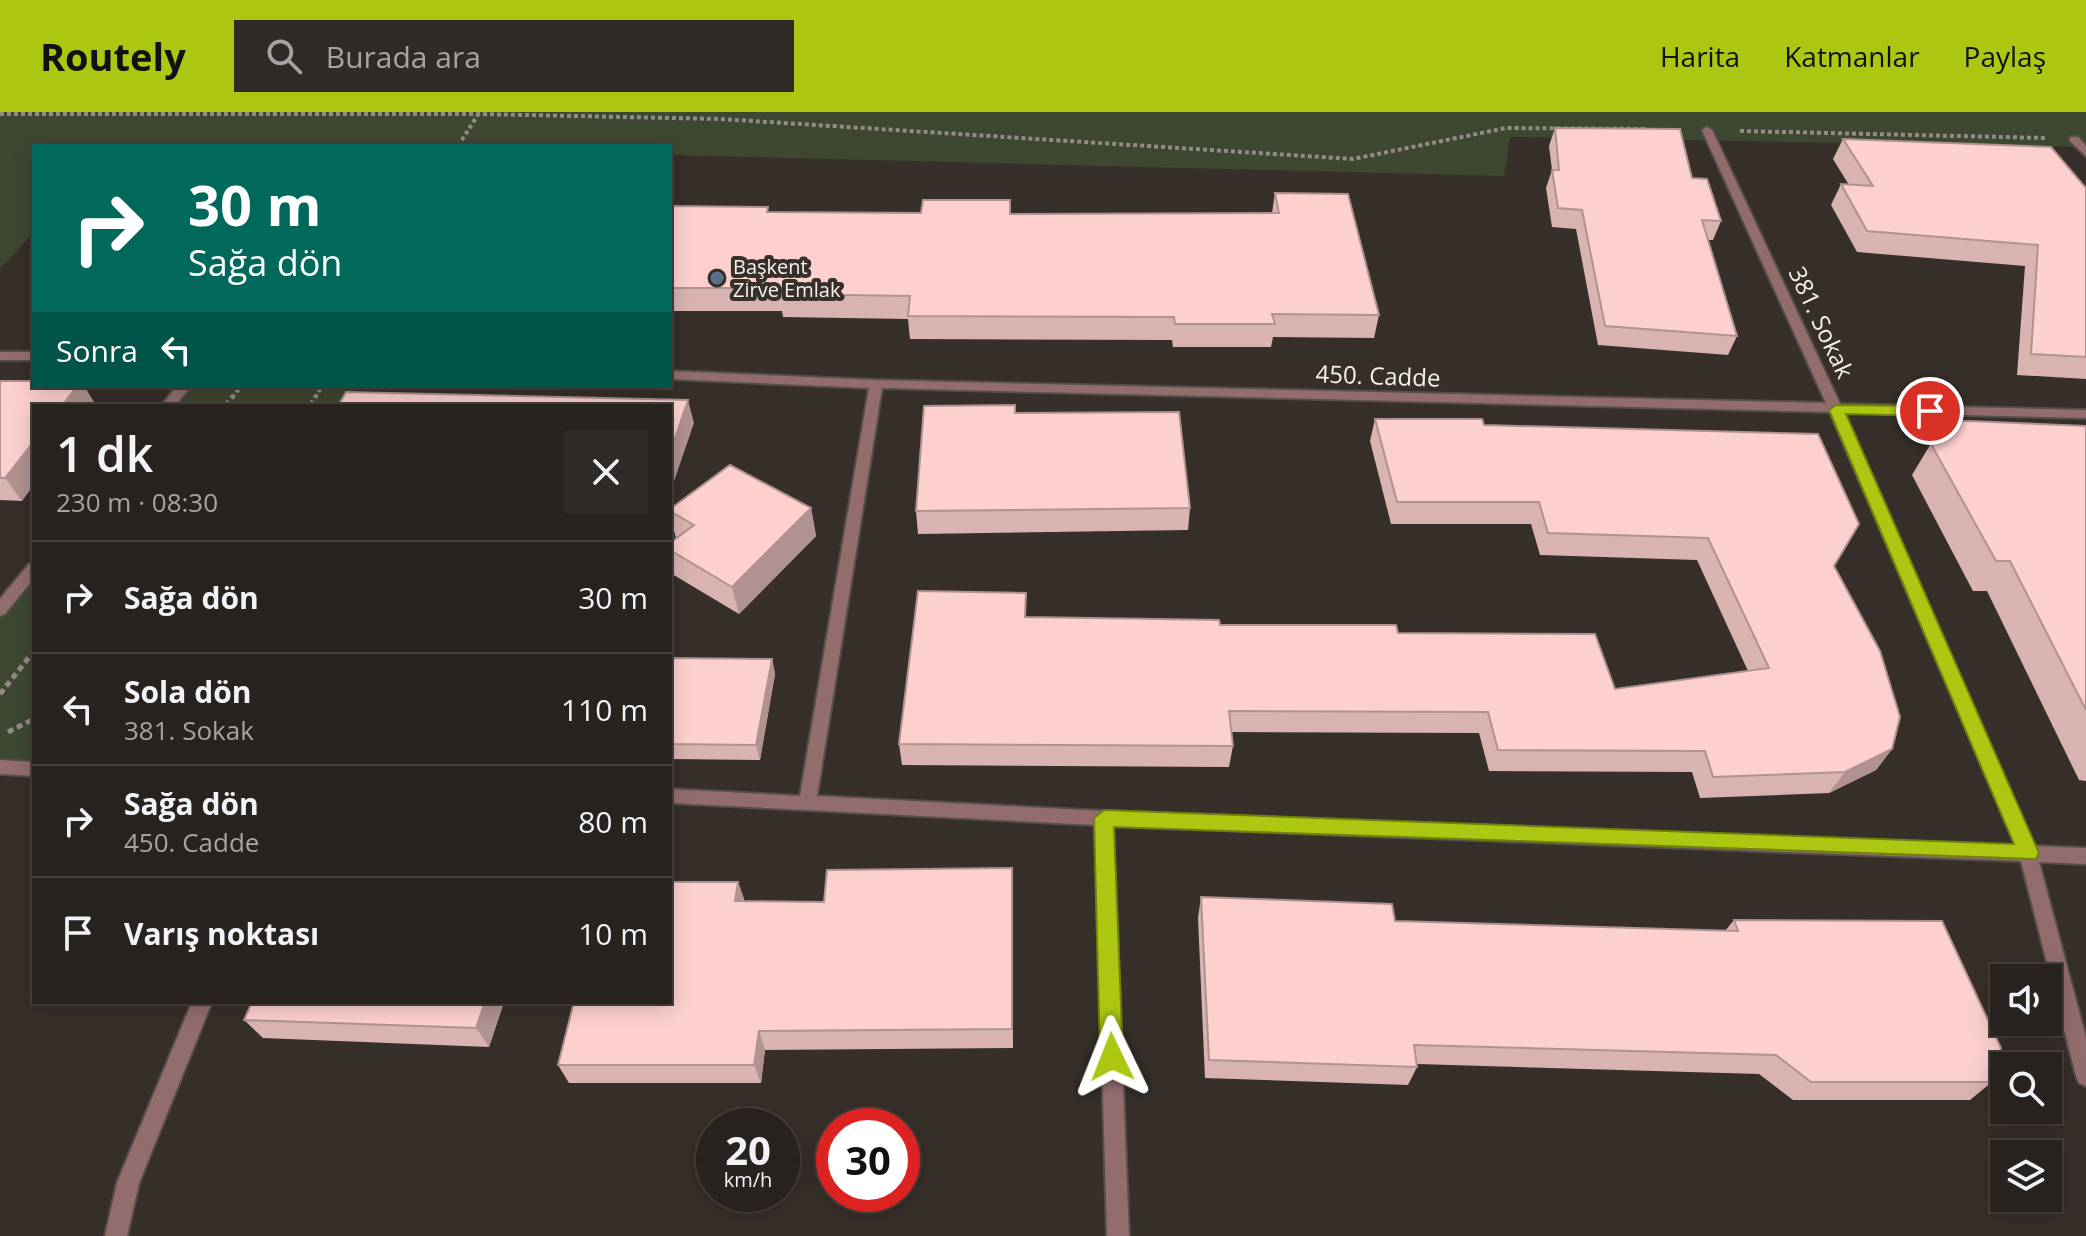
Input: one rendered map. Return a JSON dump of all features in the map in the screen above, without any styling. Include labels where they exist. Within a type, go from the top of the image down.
[{"type":"street","name":"381. Sokak","points":[[1707,130],[1836,410],[2028,853],[2086,1076]]},
{"type":"street","points":[[2074,139],[2086,153]]},
{"type":"street","points":[[0,356],[32,356]]},
{"type":"street","name":"450. Cadde","points":[[672,375],[876,384],[2086,414]]},
{"type":"street","points":[[808,801],[876,384]]},
{"type":"street","points":[[170,404],[182,388]]},
{"type":"street","points":[[0,610],[32,570]]},
{"type":"street","points":[[0,767],[32,769]]},
{"type":"street","points":[[672,796],[1104,818],[2086,856]]},
{"type":"street","points":[[1104,818],[1118,1236]]},
{"type":"street","points":[[116,1236],[128,1183],[201,1004]]},
{"type":"path","points":[[0,114],[479,113],[721,119],[1039,136],[1353,159],[1506,128],[2074,139]]},
{"type":"path","points":[[459,144],[479,113]]},
{"type":"path","points":[[227,404],[239,388]]},
{"type":"path","points":[[0,694],[32,654]]},
{"type":"path","points":[[0,736],[32,720]]},
{"type":"green space","points":[[0,112],[2086,112],[2086,147],[1510,137],[1504,176],[672,155],[672,144],[32,144],[32,234],[0,269]]},
{"type":"green space","points":[[182,388],[354,388],[344,404],[170,404]]},
{"type":"green space","points":[[32,570],[32,769],[0,767],[0,610]]},
{"type":"building","points":[[1555,128],[1680,129],[1692,178],[1707,179],[1721,221],[1702,220],[1737,336],[1605,326],[1582,210],[1558,208],[1552,170],[1559,170]]},
{"type":"building","points":[[1843,139],[2051,147],[2086,188],[2086,357],[2031,354],[2038,245],[1867,231],[1841,184],[1873,186]]},
{"type":"building","points":[[1275,193],[1348,194],[1379,315],[1272,314],[1275,324],[1175,324],[1174,317],[908,316],[910,296],[779,294],[781,288],[672,288],[672,206],[768,207],[767,212],[921,213],[923,200],[1010,200],[1010,214],[1279,213]]},
{"type":"building","points":[[0,381],[32,381],[32,388],[76,388],[64,404],[32,404],[32,444],[5,478],[0,478]]},
{"type":"building","points":[[346,392],[688,400],[672,447],[672,404],[339,404]]},
{"type":"building","points":[[1015,405],[1015,413],[1179,412],[1190,508],[916,511],[924,406]]},
{"type":"building","points":[[1375,419],[1482,419],[1484,425],[1818,434],[1859,524],[1834,566],[1880,651],[1900,717],[1892,749],[1845,772],[1713,777],[1705,751],[1498,750],[1488,712],[1229,711],[1233,746],[899,744],[918,591],[1026,593],[1025,617],[1219,620],[1220,625],[1396,625],[1398,633],[1595,634],[1615,689],[1769,668],[1708,538],[1548,533],[1539,502],[1397,502]]},
{"type":"building","points":[[1945,420],[2086,426],[2086,710],[2010,561],[1996,561],[1931,444]]},
{"type":"building","points":[[730,465],[811,508],[732,587],[672,551],[672,542],[694,525],[672,512],[672,508]]},
{"type":"building","points":[[672,658],[772,659],[756,745],[672,744]]},
{"type":"building","points":[[1012,868],[1012,1029],[759,1031],[754,1065],[558,1065],[573,1004],[672,1004],[672,882],[738,882],[735,901],[824,902],[827,870]]},
{"type":"building","points":[[1201,897],[1392,904],[1395,921],[1738,931],[1734,920],[1942,921],[1990,1024],[1990,1036],[1995,1036],[2001,1048],[2000,1052],[1990,1052],[1990,1082],[1811,1082],[1776,1055],[1414,1045],[1417,1067],[1209,1060]]},
{"type":"building","points":[[251,1004],[484,1004],[476,1028],[244,1020]]},
{"type":"place","name":"Başkent Zirve Emlak","points":[[717,278]]},
{"type":"route","points":[[1112,1057],[1104,818],[2028,853],[1836,410],[1930,411]]}]
